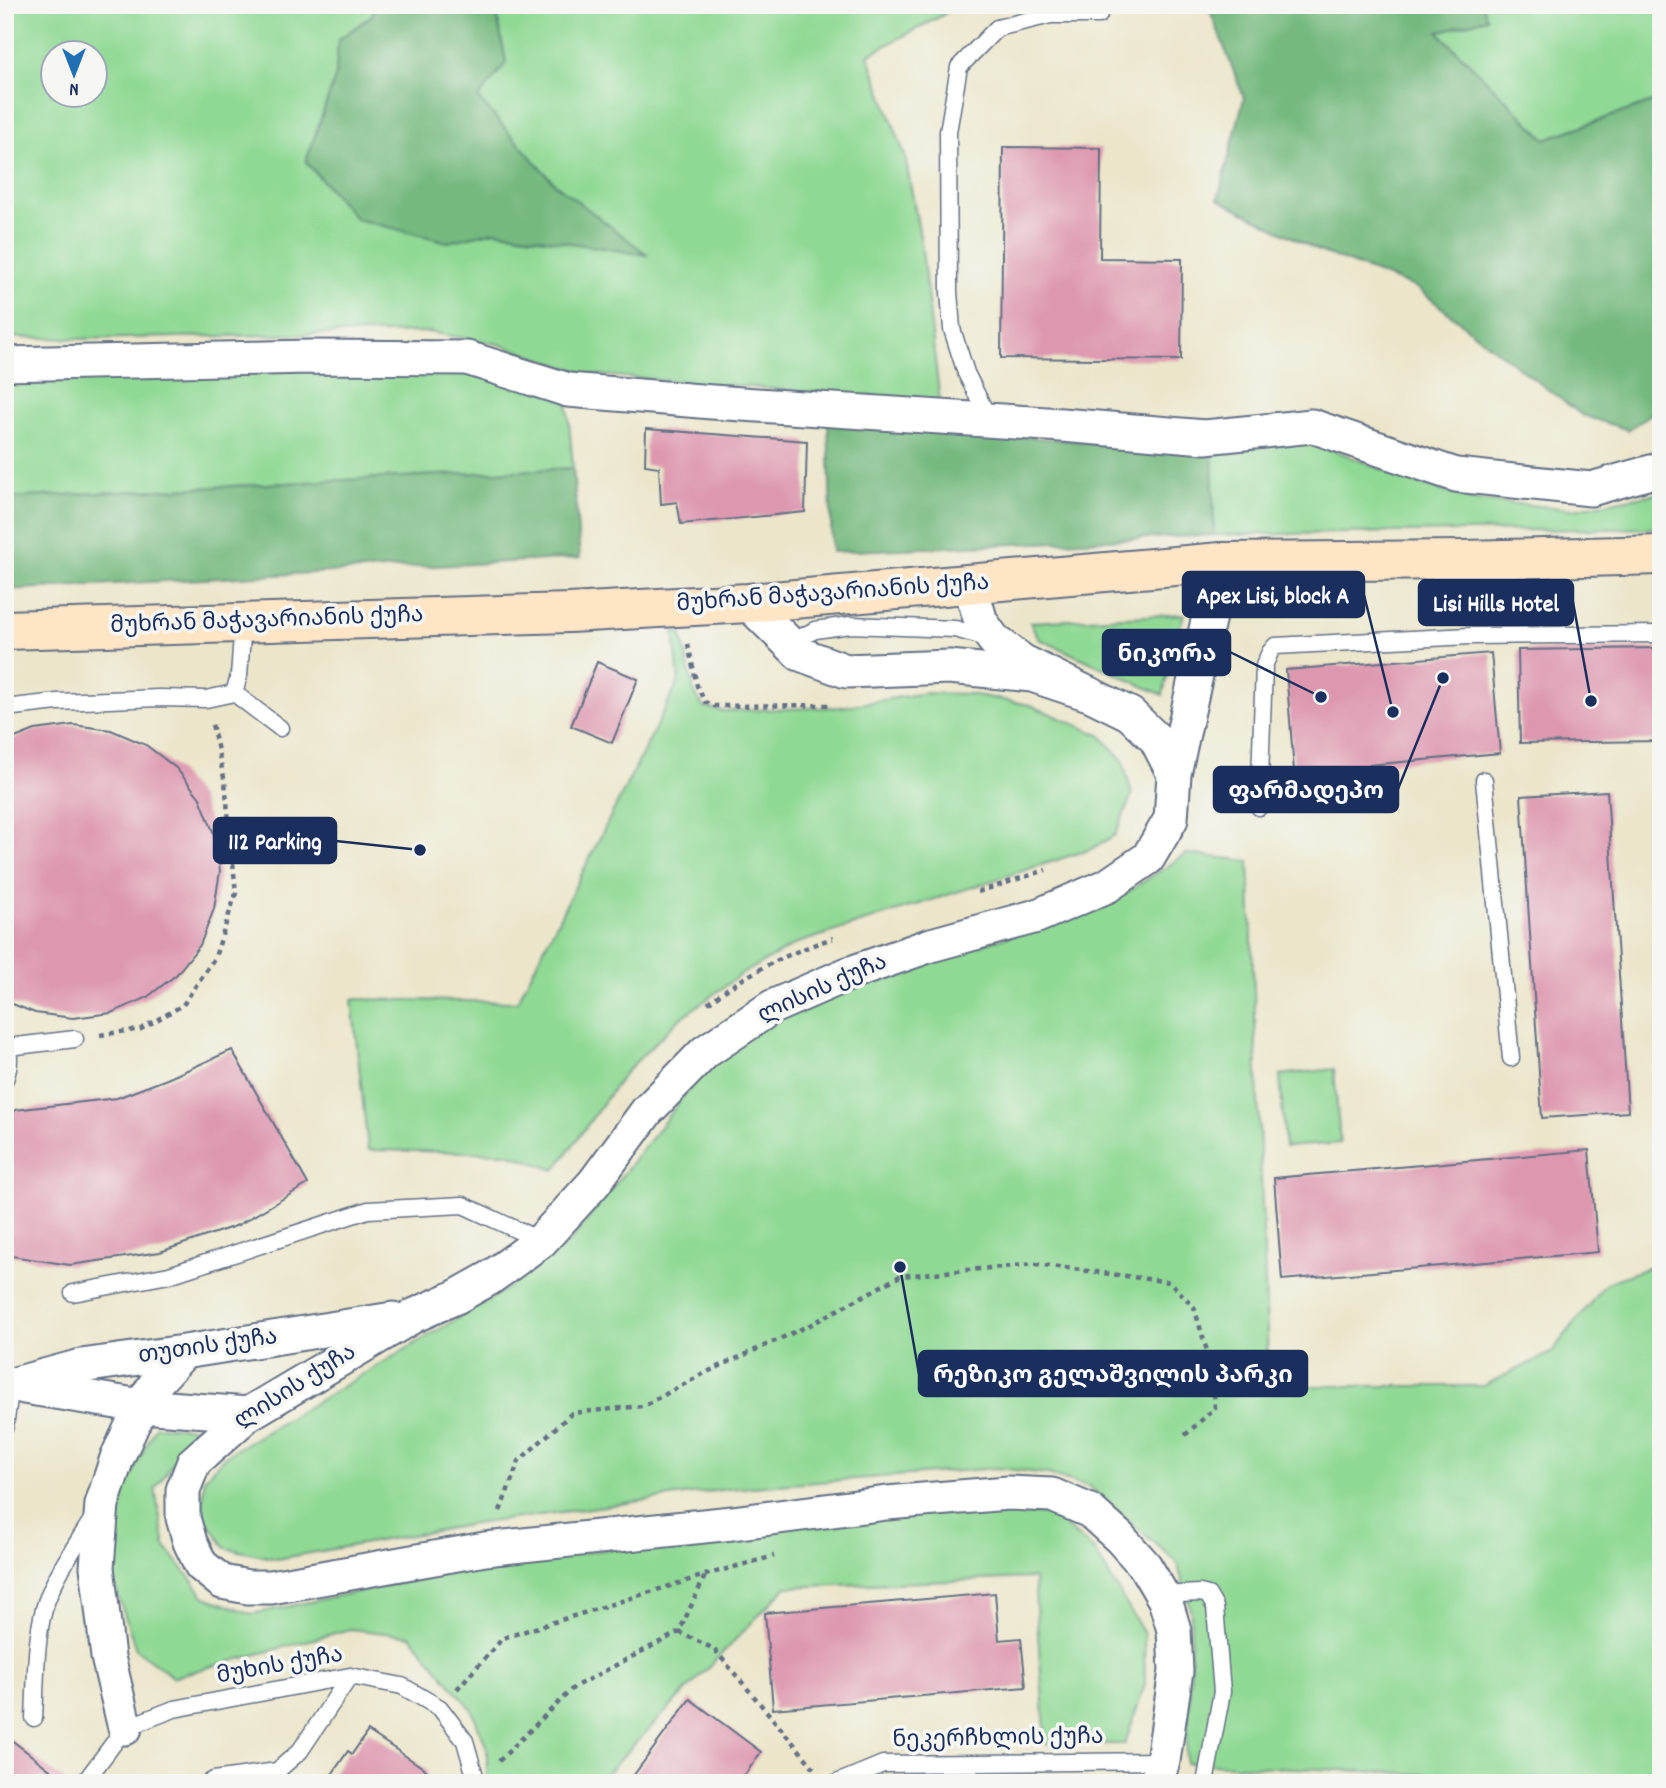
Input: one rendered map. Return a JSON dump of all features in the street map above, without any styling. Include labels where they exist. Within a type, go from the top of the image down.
[{"type":"main road","name":"მუხრან მაჭავარიანის ქუჩა","points":[[5,630],[556,614],[748,603],[1221,562],[1661,555]]},
{"type":"street","points":[[5,364],[309,357],[467,358],[568,390],[737,404],[1205,437],[1312,426],[1456,475],[1591,489],[1661,469]]},
{"type":"street","name":"ლისის ქუჩა","points":[[1160,1772],[1176,1671],[1174,1630],[1161,1595],[1145,1566],[1110,1529],[1090,1511],[1052,1495],[1008,1493],[887,1503],[732,1523],[485,1549],[271,1587],[248,1587],[222,1581],[201,1565],[183,1518],[183,1490],[194,1462],[248,1413],[413,1316],[490,1278],[541,1241],[594,1184],[647,1111],[705,1052],[772,1007],[848,974],[931,945],[1037,916],[1107,886],[1148,858],[1171,819],[1174,774],[1221,562]]},
{"type":"street","points":[[970,584],[981,622],[994,640],[1022,661],[1130,714],[1156,739],[1174,774]]},
{"type":"street","points":[[748,603],[800,654],[846,671],[949,667],[1032,674],[1092,695]]},
{"type":"street","name":"თუთის ქუჩა","points":[[8,1385],[80,1366],[413,1316]]},
{"type":"street","points":[[125,1728],[108,1657],[97,1567],[102,1504],[117,1458],[141,1406],[158,1380],[184,1352]]},
{"type":"street","points":[[8,1385],[141,1406],[248,1413]]},
{"type":"lane","points":[[990,421],[965,373],[952,329],[949,292],[948,132],[960,66],[997,28],[1051,15],[1099,15]]},
{"type":"lane","points":[[234,693],[239,676],[243,622]]},
{"type":"lane","points":[[789,643],[815,630],[850,625],[955,629],[994,640]]},
{"type":"lane","points":[[1259,807],[1264,666],[1275,646],[1470,636],[1661,634]]},
{"type":"lane","points":[[5,708],[57,702],[206,699],[234,693],[280,728]]},
{"type":"lane","points":[[1484,780],[1511,1058]]},
{"type":"lane","points":[[5,1079],[10,1063],[7,1044],[75,1039]]},
{"type":"lane","points":[[73,1293],[169,1275],[368,1210],[463,1205],[541,1241]]},
{"type":"lane","points":[[5,1426],[8,1385]]},
{"type":"lane","points":[[34,1717],[44,1607],[61,1568],[102,1504]]},
{"type":"lane","points":[[1161,1595],[1200,1593],[1208,1595],[1215,1607],[1222,1692],[1205,1783]]},
{"type":"lane","points":[[209,1783],[214,1780],[277,1772],[300,1751],[350,1676]]},
{"type":"lane","name":"მუხის ქუჩა","points":[[125,1728],[174,1709],[350,1676],[402,1686],[440,1708],[465,1741],[477,1782]]},
{"type":"lane","points":[[84,1783],[125,1728]]},
{"type":"lane","name":"ნეკერჩხლის ქუჩა","points":[[837,1783],[883,1764],[1160,1772]]},
{"type":"path","points":[[680,607],[697,686],[705,702],[714,706],[837,705]]},
{"type":"path","points":[[75,1039],[141,1029],[183,1006],[215,957],[236,893],[225,782],[206,699]]},
{"type":"path","points":[[968,895],[1059,866]]},
{"type":"path","points":[[707,1004],[729,987],[776,960],[839,936]]},
{"type":"path","points":[[485,1549],[519,1461],[572,1413],[643,1406],[707,1371],[810,1325],[900,1276],[1036,1264],[1170,1282],[1194,1307],[1212,1368],[1215,1408],[1184,1436]]},
{"type":"path","points":[[440,1708],[503,1638],[705,1575],[785,1554]]},
{"type":"path","points":[[477,1782],[574,1688],[679,1632],[705,1575]]},
{"type":"path","points":[[679,1632],[714,1649],[818,1772]]},
{"type":"green space","points":[[5,5],[374,5],[373,14],[338,40],[336,75],[306,162],[448,242],[495,231],[646,255],[555,184],[477,98],[506,63],[495,5],[961,5],[868,55],[905,156],[921,242],[940,402],[586,374],[498,344],[428,332],[79,339],[5,337]]},
{"type":"green space","points":[[374,5],[495,5],[506,63],[478,98],[555,184],[648,255],[495,231],[448,242],[356,219],[306,162],[336,75],[338,40],[373,15]]},
{"type":"green space","points":[[1208,5],[1482,5],[1487,18],[1438,32],[1545,139],[1661,99],[1661,407],[1628,430],[1582,415],[1417,288],[1319,251],[1218,199],[1244,98]]},
{"type":"green space","points":[[1482,5],[1661,5],[1661,99],[1545,139],[1438,32],[1486,18]]},
{"type":"green space","points":[[459,362],[567,399],[573,468],[5,498],[5,377]]},
{"type":"green space","points":[[828,420],[1212,453],[1214,535],[832,552]]},
{"type":"green space","points":[[1311,441],[1416,483],[1473,500],[1572,509],[1661,493],[1661,528],[1214,535],[1212,453]]},
{"type":"green space","points":[[573,468],[580,558],[5,590],[5,498]]},
{"type":"green space","points":[[1184,614],[1163,695],[1039,639],[1030,622]]},
{"type":"green space","points":[[674,632],[681,633],[694,692],[703,707],[722,711],[841,707],[925,693],[970,694],[1030,705],[1100,735],[1123,761],[1132,795],[1115,835],[1091,849],[798,943],[740,975],[677,1021],[624,1074],[555,1170],[507,1153],[368,1150],[352,999],[517,1002],[679,681]]},
{"type":"green space","points":[[1186,854],[1249,861],[1269,1386],[1483,1386],[1551,1353],[1606,1283],[1661,1263],[1661,1783],[1186,1763],[1191,1612],[1177,1562],[1090,1487],[1048,1474],[998,1468],[728,1489],[474,1524],[277,1559],[226,1548],[203,1515],[204,1479],[225,1456],[499,1294],[571,1241],[705,1069],[772,1019],[861,980],[1103,908]]},
{"type":"green space","points":[[1334,1069],[1340,1143],[1285,1147],[1280,1075]]},
{"type":"green space","points":[[156,1426],[197,1428],[155,1489],[165,1546],[205,1597],[252,1614],[452,1572],[767,1526],[907,1514],[1050,1514],[1094,1550],[1144,1634],[1145,1684],[1125,1744],[1046,1744],[1034,1578],[786,1587],[597,1783],[487,1783],[487,1749],[472,1710],[411,1636],[350,1629],[173,1677],[136,1649],[106,1560],[117,1504]]},
{"type":"green space","points":[[1009,1780],[1087,1780],[1089,1783],[1008,1783]]},
{"type":"building","points":[[1003,147],[1101,148],[1100,258],[1182,259],[1181,360],[1001,358]]},
{"type":"building","points":[[646,429],[807,441],[805,512],[681,524],[677,502],[661,504],[659,467],[645,465]]},
{"type":"building","points":[[1661,648],[1661,741],[1520,743],[1518,650]]},
{"type":"building","points":[[1491,653],[1500,753],[1369,765],[1372,802],[1297,809],[1286,670]]},
{"type":"building","points":[[597,662],[638,679],[612,743],[571,726]]},
{"type":"building","points":[[73,725],[111,730],[146,745],[176,768],[200,798],[214,834],[220,871],[214,909],[200,945],[176,975],[146,998],[111,1013],[73,1018],[35,1013],[5,1001],[5,742],[35,730]]},
{"type":"building","points":[[1607,791],[1628,1112],[1542,1118],[1521,796]]},
{"type":"building","points":[[232,1050],[308,1184],[238,1225],[160,1252],[70,1265],[5,1255],[5,1142],[15,1110],[117,1098]]},
{"type":"building","points":[[1589,1150],[1598,1252],[1282,1280],[1274,1178]]},
{"type":"building","points":[[995,1593],[999,1640],[1021,1638],[1026,1687],[773,1709],[765,1613]]},
{"type":"building","points":[[690,1699],[761,1752],[739,1783],[628,1783]]},
{"type":"building","points":[[368,1731],[428,1771],[420,1783],[326,1783],[348,1751],[352,1754]]},
{"type":"building","points":[[5,1735],[67,1783],[5,1783]]},
{"type":"place","name":"ფარმადეპო","points":[[1443,678]]},
{"type":"place","name":"ნიკორა","points":[[1321,697]]},
{"type":"place","name":"Lisi Hills Hotel","points":[[1591,701]]},
{"type":"place","name":"Apex Lisi, block A","points":[[1393,712]]},
{"type":"place","name":"112 Parking","points":[[420,850]]},
{"type":"place","name":"რეზიკო გელაშვილის პარკი","points":[[900,1267]]}]
